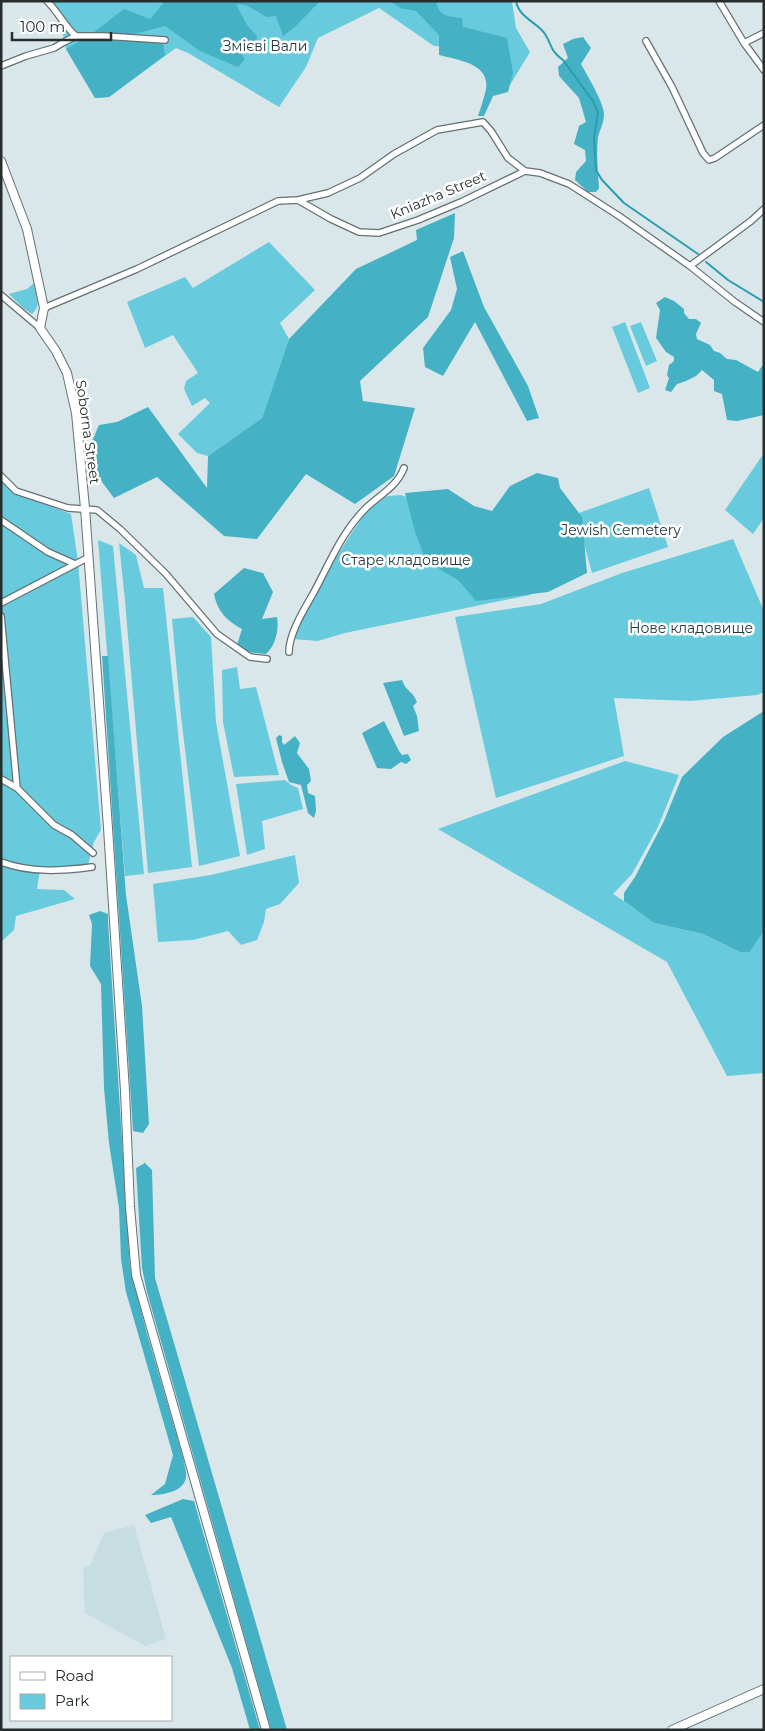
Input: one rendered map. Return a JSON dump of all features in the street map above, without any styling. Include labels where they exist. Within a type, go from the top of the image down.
[{"type":"main road","points":[[1,161],[27,229],[44,308],[40,328]]},
{"type":"main road","name":"Soborna Street","points":[[40,328],[56,351],[67,373],[76,412],[89,557],[125,1092],[130,1207],[136,1275],[266,1730]]},
{"type":"main road","points":[[672,1730],[764,1688]]},
{"type":"street","points":[[47,1],[58,11],[70,31],[76,36]]},
{"type":"street","points":[[719,1],[744,43],[764,70]]},
{"type":"street","points":[[744,43],[764,33]]},
{"type":"street","points":[[1,66],[54,48],[76,36],[166,40]]},
{"type":"street","points":[[646,41],[672,87],[703,153],[709,160],[715,158],[764,125]]},
{"type":"street","points":[[44,308],[137,269],[278,200],[298,200],[328,193],[360,178],[417,140],[437,130],[483,122],[508,158],[525,170],[540,172],[569,184],[690,266],[764,322]]},
{"type":"street","name":"Kniazha Street","points":[[298,200],[359,232],[379,233],[418,220],[461,202],[525,170]]},
{"type":"street","points":[[690,266],[751,221],[764,209]]},
{"type":"street","points":[[1,295],[40,328]]},
{"type":"street","points":[[289,652],[289,643],[307,604],[345,536],[364,510],[395,484],[404,468]]},
{"type":"street","points":[[1,476],[16,491],[68,508],[97,510],[120,529],[166,574],[217,634],[250,657],[267,659]]},
{"type":"street","points":[[1,520],[48,552],[75,564]]},
{"type":"street","points":[[1,603],[89,557]]},
{"type":"street","points":[[1,616],[17,788]]},
{"type":"street","points":[[1,681],[8,686]]},
{"type":"street","points":[[1,779],[17,788],[54,825],[72,835],[93,853]]},
{"type":"street","points":[[1,862],[11,866],[42,871],[92,867]]},
{"type":"shaded area","points":[[165,1],[320,1],[296,26],[283,36],[276,16],[267,17],[246,5],[236,4],[247,25],[257,36],[254,54],[242,48],[238,49],[245,59],[238,67],[200,51],[165,26],[131,35],[136,40],[163,43],[165,55],[109,97],[95,98],[66,49],[89,36],[124,9],[150,19]]},
{"type":"shaded area","points":[[390,1],[436,1],[439,10],[445,15],[462,18],[463,27],[507,38],[513,73],[508,92],[493,96],[484,116],[478,116],[486,89],[486,80],[483,73],[471,64],[439,55],[439,35],[416,11],[400,8]]},
{"type":"shaded area","points":[[583,37],[591,48],[581,64],[598,96],[604,114],[598,137],[599,188],[596,192],[588,192],[575,180],[576,172],[586,161],[585,150],[574,144],[579,126],[586,122],[579,98],[559,76],[558,67],[568,58],[563,44]]},
{"type":"shaded area","points":[[455,213],[454,238],[428,317],[360,381],[363,401],[415,408],[394,476],[355,504],[306,474],[257,539],[224,536],[157,477],[114,498],[93,470],[93,439],[99,425],[117,422],[148,407],[207,488],[208,456],[262,418],[289,339],[356,269],[417,240],[416,230]]},
{"type":"shaded area","points":[[463,251],[484,307],[528,386],[539,418],[527,421],[475,322],[443,376],[425,367],[423,348],[451,310],[457,289],[450,257]]},
{"type":"shaded area","points":[[665,297],[684,309],[684,313],[689,319],[696,319],[701,323],[696,334],[697,339],[710,345],[714,351],[727,359],[736,360],[758,372],[764,363],[764,415],[737,421],[727,420],[722,394],[714,391],[714,380],[702,370],[696,376],[677,384],[671,392],[665,390],[669,378],[667,375],[669,365],[674,361],[674,357],[666,352],[656,338],[660,310],[656,303]]},
{"type":"shaded area","points":[[537,473],[558,478],[560,488],[582,517],[587,573],[548,592],[476,601],[458,580],[426,561],[415,532],[405,493],[448,489],[474,506],[492,511],[510,486]]},
{"type":"shaded area","points":[[244,568],[263,573],[273,592],[262,619],[277,617],[278,627],[274,642],[266,654],[246,652],[237,645],[242,629],[223,615],[215,600],[214,594]]},
{"type":"shaded area","points":[[102,656],[108,656],[126,895],[142,1006],[149,1124],[143,1133],[133,1131]]},
{"type":"shaded area","points":[[402,680],[417,702],[413,706],[417,716],[419,731],[404,736],[383,683]]},
{"type":"shaded area","points":[[764,711],[764,931],[750,952],[740,952],[703,934],[654,923],[624,901],[624,893],[635,877],[664,821],[682,777],[723,737]]},
{"type":"shaded area","points":[[384,721],[399,751],[402,755],[408,754],[411,760],[406,764],[401,762],[391,769],[377,768],[362,733]]},
{"type":"shaded area","points":[[279,735],[282,736],[284,745],[295,736],[300,743],[297,753],[309,769],[311,781],[307,785],[308,793],[315,796],[316,811],[314,818],[308,813],[301,785],[289,782],[276,738]]},
{"type":"shaded area","points":[[100,911],[108,914],[130,1266],[186,1473],[184,1483],[177,1490],[156,1495],[151,1495],[165,1484],[173,1455],[126,1292],[121,1259],[119,1208],[109,1143],[104,1088],[101,984],[90,966],[92,924],[89,915]]},
{"type":"shaded area","points":[[145,1163],[152,1170],[155,1278],[287,1730],[271,1730],[147,1292],[142,1268],[136,1168]]},
{"type":"shaded area","points":[[183,1499],[194,1501],[260,1730],[250,1730],[232,1668],[171,1517],[151,1523],[145,1515]]},
{"type":"shaded area","points":[[134,1525],[166,1639],[145,1646],[85,1613],[83,1568],[90,1566],[104,1533]]},
{"type":"green space","name":"Змієві Вали","points":[[49,1],[512,1],[516,28],[530,52],[510,85],[462,48],[434,46],[379,8],[318,38],[306,67],[279,107],[188,53],[176,48],[109,97],[95,98],[66,49],[58,11]]},
{"type":"green space","points":[[269,242],[315,290],[280,323],[289,339],[262,418],[208,456],[197,453],[178,434],[210,403],[205,398],[192,406],[184,389],[186,381],[198,373],[173,335],[145,348],[127,302],[185,277],[193,288]]},
{"type":"green space","points":[[34,283],[37,286],[38,301],[37,308],[32,314],[9,294],[27,289]]},
{"type":"green space","points":[[625,322],[650,388],[638,393],[612,327]]},
{"type":"green space","points":[[641,322],[657,361],[646,366],[630,326]]},
{"type":"green space","points":[[764,453],[764,518],[753,534],[725,510]]},
{"type":"green space","points":[[1,481],[13,492],[71,514],[78,561],[101,830],[94,842],[88,865],[40,870],[37,889],[64,890],[75,899],[16,916],[14,930],[1,942]]},
{"type":"green space","name":"Jewish Cemetery","points":[[649,488],[668,547],[592,573],[576,514]]},
{"type":"green space","name":"Старе кладовище","points":[[401,495],[459,517],[535,586],[530,595],[345,633],[318,641],[293,639],[322,579],[366,511],[387,496]]},
{"type":"green space","name":"Нове кладовище","points":[[733,539],[764,611],[764,692],[757,695],[690,701],[614,698],[624,756],[496,798],[455,617],[541,604],[622,573]]},
{"type":"green space","points":[[98,540],[113,546],[144,874],[125,876]]},
{"type":"green space","points":[[119,543],[136,555],[144,588],[163,588],[192,867],[148,873]]},
{"type":"green space","points":[[193,617],[211,637],[216,722],[240,856],[199,866],[181,716],[172,619]]},
{"type":"green space","points":[[237,667],[240,689],[256,687],[279,775],[234,777],[223,722],[222,670]]},
{"type":"green space","points":[[625,761],[679,775],[658,827],[632,874],[613,894],[654,923],[703,934],[740,952],[750,952],[764,931],[764,1073],[727,1076],[667,962],[438,829]]},
{"type":"green space","points":[[285,780],[298,788],[303,809],[262,821],[265,849],[247,855],[236,784]]},
{"type":"green space","points":[[295,855],[299,883],[280,904],[266,909],[264,922],[257,940],[241,945],[228,931],[193,940],[158,942],[153,884],[211,875]]},
{"type":"waterway","points":[[516,1],[524,16],[542,30],[553,51],[563,60],[593,101],[598,113],[594,137],[596,170],[602,180],[624,203],[698,254]]},
{"type":"waterway","points":[[706,262],[728,280],[764,302]]}]
